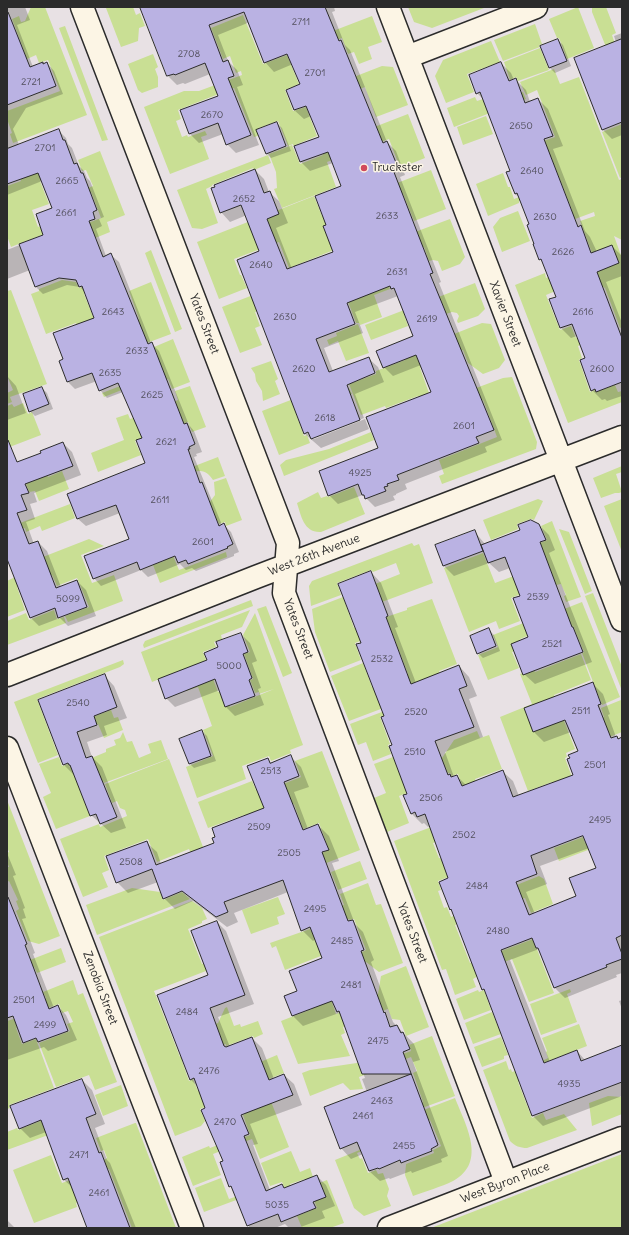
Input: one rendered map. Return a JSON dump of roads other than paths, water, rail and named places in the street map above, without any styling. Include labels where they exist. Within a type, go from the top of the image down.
[{"type":"street","name":"Yates Street","points":[[82,7],[288,543],[284,593],[506,1182]]},
{"type":"street","name":"Xavier Street","points":[[388,7],[622,620]]},
{"type":"street","points":[[407,57],[536,7]]},
{"type":"street","name":"West 26th Avenue","points":[[7,675],[622,436]]},
{"type":"street","name":"Zenobia Street","points":[[7,748],[192,1228]]},
{"type":"street","name":"West Byron Place","points":[[389,1228],[622,1138]]},
{"type":"place","name":"Truckster","points":[[364,168]]}]
